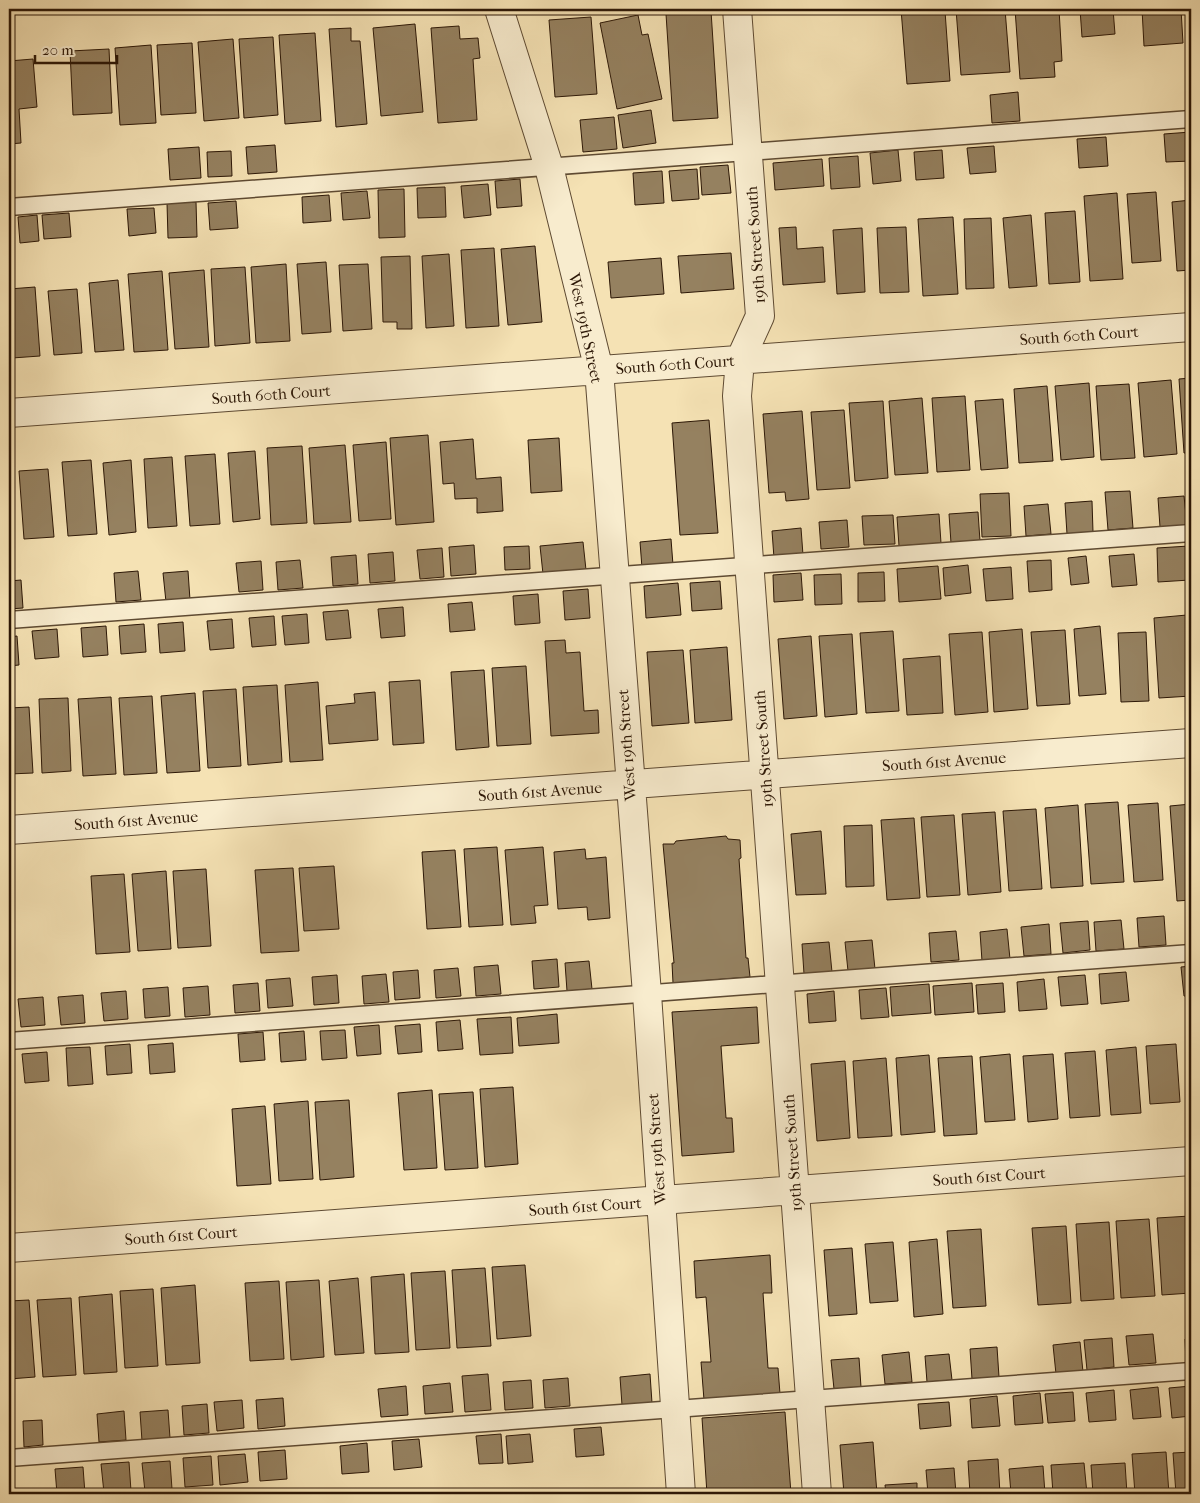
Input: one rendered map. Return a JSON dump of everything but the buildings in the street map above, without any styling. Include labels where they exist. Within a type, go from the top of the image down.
[{"type":"street","name":"West 19th Street","points":[[499,9],[549,167],[598,370],[629,784],[647,994],[659,1200],[681,1494]]},
{"type":"street","name":"19th Street South","points":[[737,9],[760,316],[740,360],[737,392],[817,1494]]},
{"type":"street","name":"South 60th Court","points":[[9,413],[1191,327]]},
{"type":"street","name":"South 61st Avenue","points":[[9,830],[1191,743]]},
{"type":"street","name":"South 61st Court","points":[[9,1248],[1191,1161]]},
{"type":"lane","points":[[9,207],[1191,119]]},
{"type":"lane","points":[[9,620],[1191,533]]},
{"type":"lane","points":[[9,1041],[1191,954]]},
{"type":"lane","points":[[9,1458],[1191,1371]]}]
